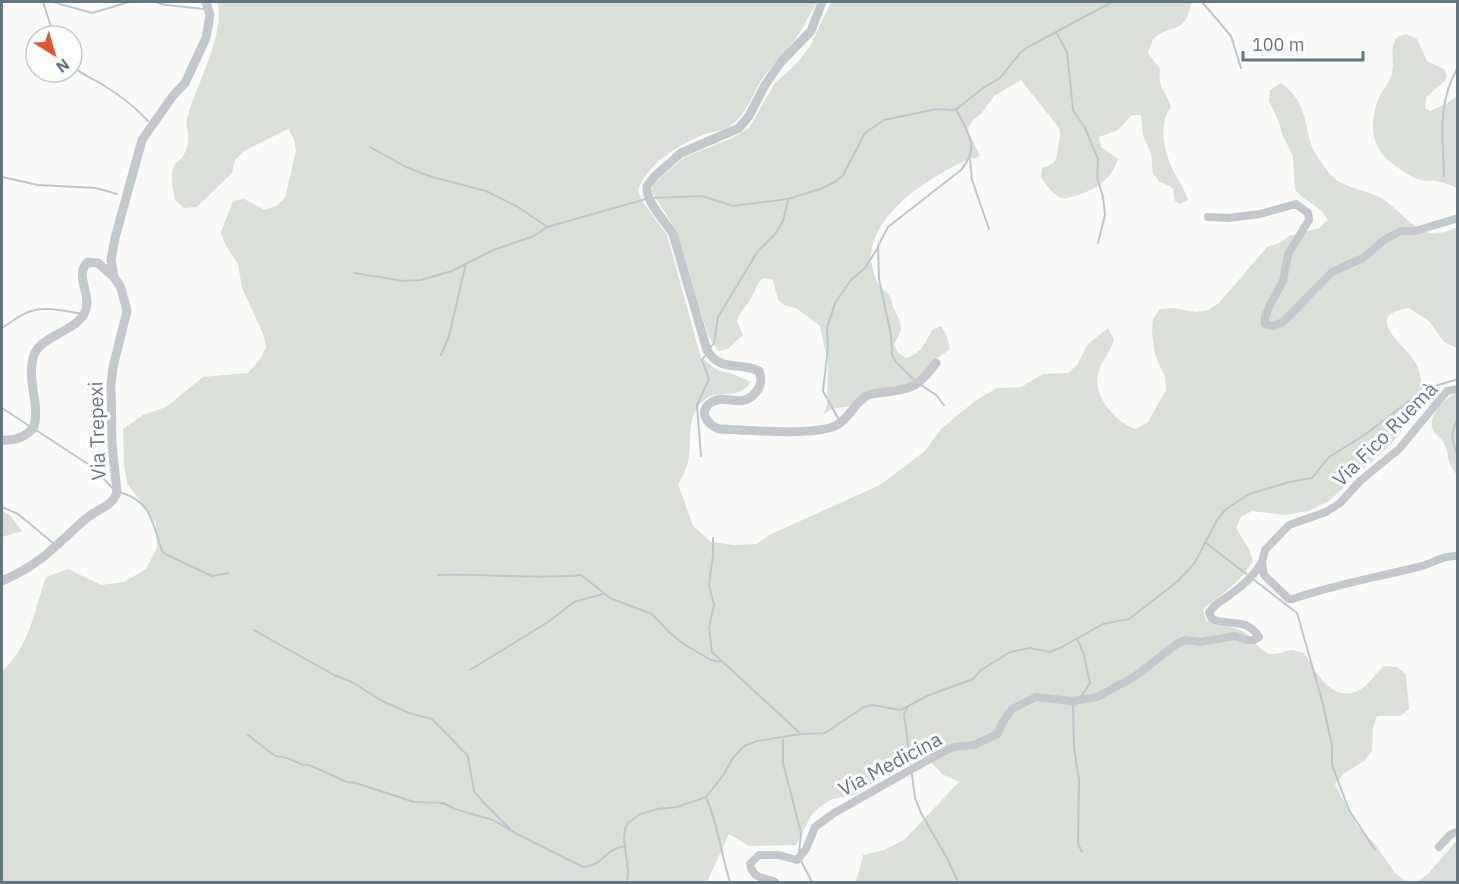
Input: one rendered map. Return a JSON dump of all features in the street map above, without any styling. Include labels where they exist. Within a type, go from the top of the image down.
[{"type":"street","name":"Via Trepexi","points":[[2,581],[28,567],[54,548],[90,515],[111,503],[116,497],[111,384],[127,310],[121,288],[114,277],[111,260],[115,238],[142,140],[172,97],[185,83],[206,38],[210,15],[206,2]]},
{"type":"street","points":[[822,2],[811,31],[782,62],[765,85],[749,116],[739,128],[681,153],[647,186],[646,192],[650,201],[673,234],[711,358],[728,366],[750,366],[759,370],[762,378],[761,385],[750,398],[742,402],[713,401],[707,407],[705,420],[710,426],[719,429],[789,431],[821,430],[834,427],[843,421],[863,398],[871,394],[908,390],[922,381],[936,363]]},
{"type":"street","points":[[1208,217],[1228,218],[1260,214],[1296,204],[1308,213],[1309,220],[1288,254],[1283,281],[1265,317],[1265,324],[1273,326],[1283,322],[1332,272],[1363,258],[1384,240],[1401,231],[1415,231],[1458,218]]},
{"type":"street","points":[[2,440],[23,437],[34,427],[37,408],[32,367],[33,356],[39,348],[74,324],[86,311],[87,295],[82,274],[84,266],[88,262],[98,263],[114,277]]},
{"type":"street","name":"Via Fico Ruemà","points":[[1262,562],[1265,550],[1289,525],[1326,512],[1340,504],[1360,481],[1399,449],[1447,391],[1458,389]]},
{"type":"street","points":[[1262,562],[1264,575],[1289,599],[1364,578],[1424,565],[1445,556],[1458,556]]},
{"type":"street","name":"Via Medicina","points":[[775,882],[758,878],[752,872],[750,864],[759,855],[778,855],[797,860],[806,849],[815,827],[834,813],[937,755],[954,747],[974,745],[998,734],[1002,723],[1012,709],[1036,697],[1072,701],[1097,697],[1124,684],[1164,652],[1185,640],[1200,642],[1235,636],[1254,640],[1259,637],[1253,629],[1240,622],[1220,622],[1212,619],[1209,613],[1212,606],[1229,596],[1255,575],[1262,562]]},
{"type":"street","points":[[1438,847],[1450,835],[1458,831]]},
{"type":"shaded area","points":[[217,2],[817,2],[799,34],[765,75],[736,122],[727,128],[703,135],[684,144],[665,156],[648,172],[638,190],[642,201],[667,235],[701,358],[719,371],[751,382],[739,392],[707,398],[696,409],[691,424],[688,462],[678,484],[693,526],[711,542],[734,545],[757,544],[769,535],[880,485],[925,451],[941,429],[975,401],[997,388],[1021,387],[1043,374],[1068,373],[1077,365],[1088,344],[1108,328],[1114,339],[1098,374],[1099,391],[1108,408],[1128,426],[1136,429],[1148,422],[1166,390],[1165,377],[1155,355],[1152,332],[1153,319],[1160,309],[1172,308],[1196,312],[1208,310],[1219,303],[1267,247],[1289,236],[1319,228],[1328,220],[1321,211],[1295,190],[1293,156],[1269,101],[1270,90],[1281,83],[1296,98],[1303,112],[1312,147],[1324,167],[1337,180],[1379,197],[1414,225],[1427,232],[1438,233],[1457,227],[1457,348],[1444,342],[1429,321],[1409,308],[1395,312],[1388,317],[1387,323],[1390,331],[1415,362],[1424,404],[1391,444],[1329,501],[1308,511],[1285,515],[1252,511],[1241,517],[1236,528],[1249,549],[1253,561],[1237,581],[1203,609],[1206,621],[1242,631],[1267,653],[1276,654],[1290,650],[1304,653],[1321,679],[1328,686],[1344,694],[1364,687],[1384,666],[1397,667],[1406,674],[1409,709],[1400,716],[1377,716],[1373,728],[1372,751],[1364,761],[1343,774],[1335,785],[1357,826],[1374,843],[1395,873],[1404,880],[1416,882],[856,882],[863,855],[884,850],[904,840],[959,782],[942,774],[925,756],[914,757],[895,772],[884,775],[855,795],[832,799],[821,806],[812,814],[796,845],[749,846],[729,834],[707,882],[2,882],[2,671],[19,651],[25,639],[46,577],[68,569],[101,585],[124,582],[146,569],[157,548],[156,523],[127,483],[123,429],[143,415],[166,407],[203,377],[248,373],[261,358],[266,347],[264,336],[242,288],[238,264],[225,244],[221,232],[233,201],[244,199],[265,210],[276,206],[285,198],[296,151],[294,139],[288,129],[244,151],[235,160],[232,173],[197,207],[184,208],[175,200],[172,183],[174,166],[183,156],[188,144],[186,123],[217,29],[219,14]]},
{"type":"shaded area","points":[[831,2],[1192,2],[1187,18],[1180,26],[1161,33],[1153,39],[1148,53],[1160,69],[1161,85],[1171,107],[1164,130],[1167,155],[1188,200],[1179,204],[1175,201],[1173,189],[1160,182],[1153,174],[1151,154],[1143,135],[1141,115],[1132,115],[1118,130],[1099,137],[1101,147],[1118,159],[1105,181],[1088,191],[1071,197],[1062,198],[1056,195],[1041,178],[1042,168],[1051,165],[1056,158],[1060,138],[1059,128],[1021,80],[994,96],[967,129],[980,156],[963,161],[945,171],[904,200],[882,224],[871,253],[876,280],[891,298],[900,321],[900,333],[894,344],[898,353],[906,358],[915,354],[932,330],[941,326],[950,349],[909,385],[868,390],[850,406],[831,409],[823,415],[827,405],[828,364],[820,326],[796,308],[786,306],[778,300],[773,280],[763,278],[737,321],[743,335],[728,349],[718,351],[708,335],[676,230],[652,192],[653,186],[659,179],[685,157],[732,138],[749,128],[775,83],[796,64],[809,48]]},
{"type":"shaded area","points":[[1406,34],[1417,39],[1427,61],[1444,69],[1447,75],[1445,81],[1426,97],[1425,108],[1430,111],[1457,96],[1457,188],[1438,181],[1423,181],[1411,176],[1387,159],[1380,151],[1374,137],[1373,122],[1376,108],[1392,73],[1393,44],[1400,36]]},
{"type":"shaded area","points":[[1457,393],[1457,475],[1450,464],[1444,443],[1434,432],[1432,425],[1438,408]]},
{"type":"shaded area","points":[[2,511],[10,515],[22,531],[2,537]]},
{"type":"shaded area","points":[[1457,840],[1457,882],[1416,882],[1427,875]]},
{"type":"waterway","points":[[43,2],[50,24]]},
{"type":"waterway","points":[[53,2],[92,13],[129,2]]},
{"type":"waterway","points":[[156,2],[204,9]]},
{"type":"waterway","points":[[652,198],[702,196],[733,206],[788,199],[823,188],[843,175],[865,133],[884,120],[936,109],[958,108],[1000,78],[1020,53],[1028,47],[1112,2]]},
{"type":"waterway","points":[[1202,2],[1231,36],[1241,68]]},
{"type":"waterway","points":[[1056,32],[1067,52],[1073,110],[1085,128],[1098,159],[1097,177],[1105,215],[1098,243]]},
{"type":"waterway","points":[[1444,176],[1442,134],[1444,107],[1451,80],[1458,67]]},
{"type":"waterway","points":[[84,75],[121,97],[148,121]]},
{"type":"waterway","points":[[916,382],[892,355],[891,335],[879,279],[878,246],[888,227],[961,170],[967,162],[971,147],[970,140],[956,109]]},
{"type":"waterway","points":[[370,147],[406,167],[432,177],[486,191],[518,207],[546,226]]},
{"type":"waterway","points":[[970,160],[972,180],[989,229]]},
{"type":"waterway","points":[[2,177],[38,185],[96,188],[117,194]]},
{"type":"waterway","points":[[354,273],[404,281],[421,280],[452,271],[493,250],[534,236],[547,227],[646,199]]},
{"type":"waterway","points":[[710,348],[714,343],[718,317],[758,251],[775,234],[783,221],[788,200]]},
{"type":"waterway","points":[[838,418],[823,391],[828,347],[827,328],[835,303],[851,280],[865,268],[877,249]]},
{"type":"waterway","points":[[441,355],[449,336],[466,263]]},
{"type":"waterway","points":[[2,328],[23,315],[39,309],[82,314]]},
{"type":"waterway","points":[[701,456],[697,405],[709,379],[702,360],[707,353]]},
{"type":"waterway","points":[[627,882],[624,839],[628,823],[640,814],[677,807],[706,797],[744,746],[757,741],[801,734],[825,733],[864,707],[872,705],[901,710],[927,696],[973,679],[981,670],[1010,652],[1030,648],[1050,652],[1103,624],[1129,619],[1178,581],[1194,564],[1217,520],[1226,509],[1249,494],[1312,478],[1329,457],[1363,436],[1425,389],[1458,379]]},
{"type":"waterway","points":[[921,385],[936,395],[944,405]]},
{"type":"waterway","points":[[2,408],[31,427]]},
{"type":"waterway","points":[[1458,419],[1452,437],[1458,455]]},
{"type":"waterway","points":[[36,430],[94,468],[114,490]]},
{"type":"waterway","points":[[119,492],[130,496],[144,507],[153,522],[162,551],[167,555],[212,576],[228,573]]},
{"type":"waterway","points":[[2,507],[18,514],[53,543]]},
{"type":"waterway","points":[[713,538],[709,585],[714,605],[709,628],[712,652],[801,734]]},
{"type":"waterway","points":[[1206,543],[1297,613],[1323,704],[1332,746],[1332,765],[1349,810],[1375,850]]},
{"type":"waterway","points":[[438,575],[545,577],[581,575],[610,598],[652,614],[685,645],[711,660],[721,662]]},
{"type":"waterway","points":[[470,670],[548,622],[574,602],[603,594]]},
{"type":"waterway","points":[[254,630],[334,675],[352,682],[382,701],[409,713],[432,719],[468,756],[474,791],[510,829]]},
{"type":"waterway","points":[[1077,638],[1084,655],[1090,683],[1081,697]]},
{"type":"waterway","points":[[1075,704],[1073,706],[1074,748],[1079,780],[1078,844],[1082,852]]},
{"type":"waterway","points":[[907,708],[904,714],[915,798],[958,882]]},
{"type":"waterway","points":[[248,735],[275,756],[309,765],[347,782],[414,802],[443,803],[455,809],[493,820],[583,867],[590,866],[617,848],[625,846]]},
{"type":"waterway","points":[[783,739],[783,763],[801,833],[799,853]]},
{"type":"waterway","points":[[706,797],[714,818],[730,882]]},
{"type":"waterway","points":[[800,859],[812,882]]}]
